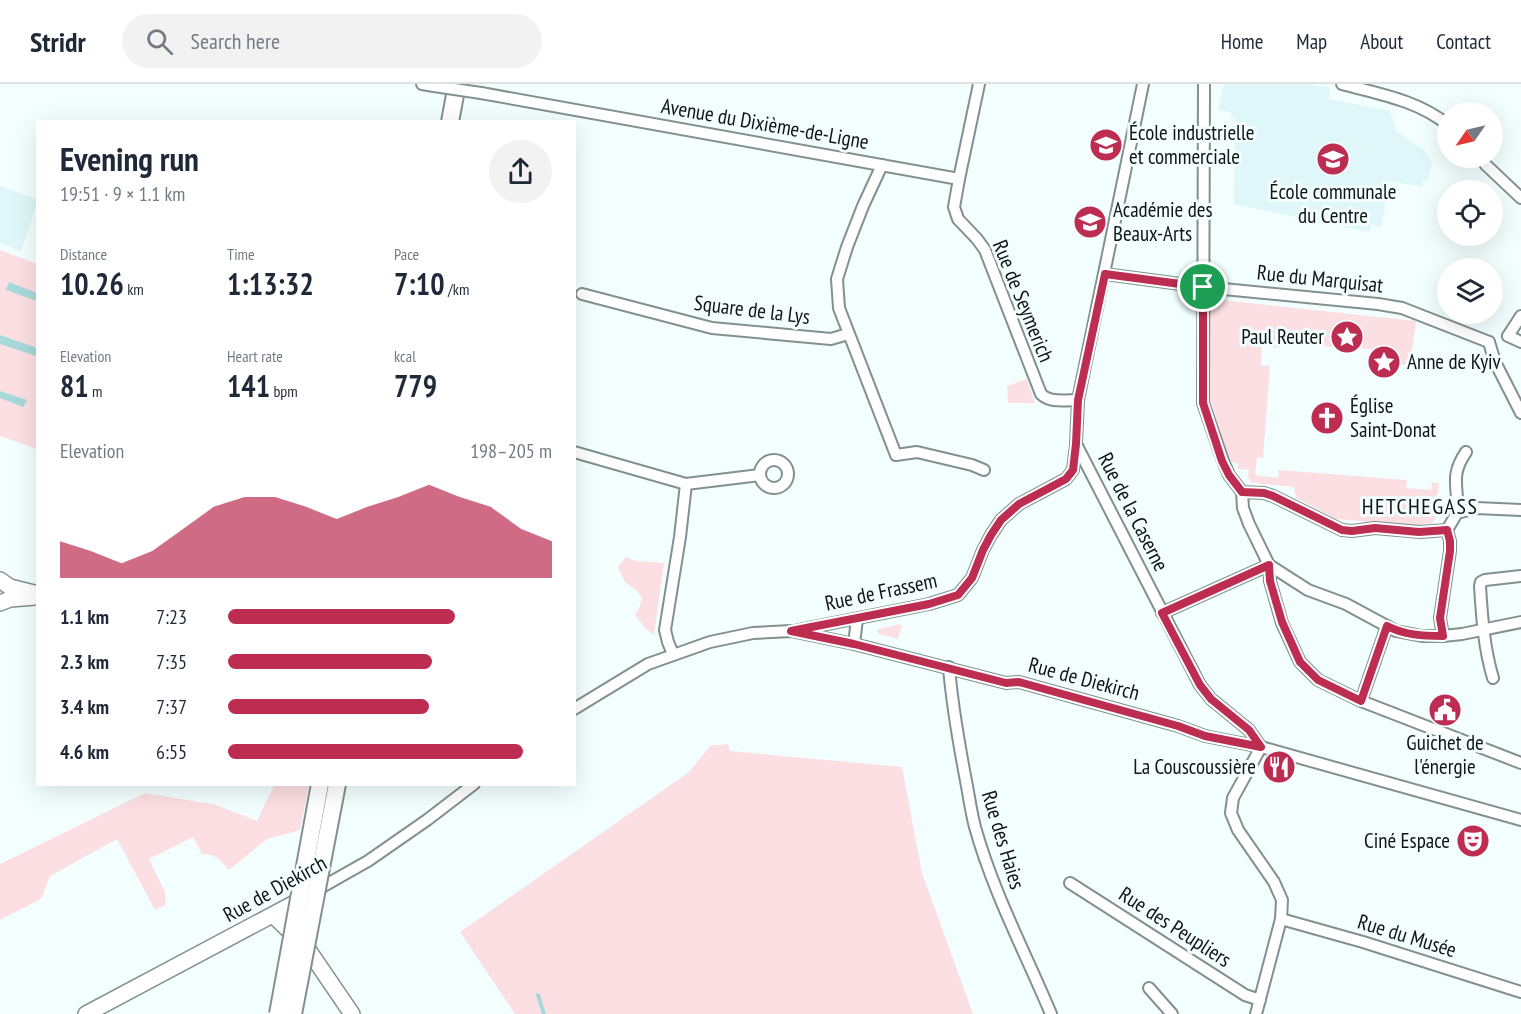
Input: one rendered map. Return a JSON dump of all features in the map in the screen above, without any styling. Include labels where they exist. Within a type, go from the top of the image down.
[{"type":"main road","points":[[450,120],[457,84]]},
{"type":"main road","points":[[278,1014],[320,786]]},
{"type":"main road","points":[[293,1014],[337,786]]},
{"type":"street","name":"Rue de Seymerich","points":[[979,84],[954,207],[958,219],[985,250],[1037,386],[1045,398],[1078,400]]},
{"type":"street","name":"Rue de la Caserne","points":[[1143,84],[1078,400],[1076,444],[1200,685],[1211,699],[1249,730],[1261,747]]},
{"type":"street","points":[[1204,84],[1203,403],[1222,461],[1242,492],[1243,508],[1269,565],[1270,581],[1282,622],[1300,662],[1318,680],[1361,701],[1521,763]]},
{"type":"street","points":[[1342,84],[1406,101],[1437,118]]},
{"type":"street","name":"Avenue du Dixième-de-Ligne","points":[[426,85],[485,90],[959,178]]},
{"type":"street","name":"Square de la Lys","points":[[882,165],[862,206],[837,279],[839,308],[896,455],[917,452],[984,470]]},
{"type":"street","points":[[1489,168],[1521,198]]},
{"type":"street","name":"Rue du Marquisat","points":[[1105,274],[1402,308],[1489,342]]},
{"type":"street","name":"Square de la Lys","points":[[582,294],[712,328],[831,339],[848,334]]},
{"type":"street","points":[[1521,316],[1508,336],[1489,342],[1495,362],[1521,413]]},
{"type":"street","points":[[1508,336],[1521,342]]},
{"type":"street","name":"Rue de Frassem","points":[[791,631],[929,604],[958,595],[972,578],[983,550],[1001,520],[1019,504],[1066,479],[1073,470],[1076,444]]},
{"type":"street","points":[[1443,636],[1440,618],[1450,551],[1447,530],[1457,513],[1456,474],[1459,462],[1466,452]]},
{"type":"street","points":[[576,453],[686,484],[760,475]]},
{"type":"street","points":[[673,654],[665,630],[686,484]]},
{"type":"street","points":[[1242,492],[1264,493],[1273,496],[1342,530],[1375,528],[1419,532],[1447,530]]},
{"type":"street","points":[[1457,513],[1476,508],[1521,510]]},
{"type":"street","points":[[1162,613],[1269,565]]},
{"type":"street","points":[[1269,565],[1308,590],[1346,604],[1396,631],[1443,636],[1521,622]]},
{"type":"street","points":[[1492,678],[1482,630],[1481,582],[1521,576]]},
{"type":"street","points":[[0,580],[10,587],[36,595]]},
{"type":"street","points":[[0,603],[10,599],[36,596]]},
{"type":"street","points":[[854,644],[857,619]]},
{"type":"street","points":[[1361,701],[1387,626]]},
{"type":"street","name":"Rue de Diekirch","points":[[576,709],[648,664],[673,654],[710,642],[753,633],[791,631],[854,644],[1006,683],[1019,682],[1178,726],[1205,736],[1261,747],[1521,820]]},
{"type":"street","name":"Rue des Haies","points":[[949,668],[951,695],[974,825],[998,893],[1052,1014]]},
{"type":"street","points":[[1256,1014],[1281,919],[1282,900],[1274,882],[1238,831],[1231,813],[1233,798],[1261,747]]},
{"type":"street","name":"Rue de Diekirch","points":[[86,1014],[110,1009],[368,861],[471,786]]},
{"type":"street","name":"Rue des Peupliers","points":[[1070,883],[1245,995],[1260,1000]]},
{"type":"street","points":[[306,896],[307,948]]},
{"type":"street","points":[[273,915],[307,948],[352,1014]]},
{"type":"street","name":"Rue du Musée","points":[[1281,919],[1363,942],[1521,992]]},
{"type":"street","points":[[1149,988],[1172,1014]]},
{"type":"shaded area","name":"École communale du Centre","points":[[1224,84],[1310,84],[1330,88],[1329,99],[1390,111],[1397,132],[1423,149],[1432,162],[1428,181],[1423,180],[1422,187],[1390,181],[1381,227],[1372,224],[1369,232],[1234,204],[1235,118],[1230,117],[1231,112],[1218,110]]},
{"type":"shaded area","points":[[0,186],[36,199],[36,207],[21,251],[0,243]]},
{"type":"shaded area","points":[[0,250],[36,264],[36,449],[0,436]]},
{"type":"shaded area","points":[[1212,299],[1416,321],[1410,365],[1379,364],[1379,359],[1371,358],[1371,349],[1284,344],[1279,348],[1262,345],[1261,365],[1270,366],[1263,458],[1257,457],[1255,475],[1279,478],[1278,470],[1407,480],[1406,488],[1431,490],[1432,483],[1439,483],[1438,493],[1433,497],[1436,516],[1433,523],[1419,526],[1336,519],[1296,498],[1294,487],[1253,483],[1248,476],[1249,470],[1238,469],[1238,464],[1229,458],[1209,403],[1207,307]]},
{"type":"shaded area","points":[[1027,379],[1035,403],[1008,403],[1007,386]]},
{"type":"shaded area","points":[[626,557],[636,561],[664,563],[654,635],[635,615],[642,598],[624,581],[618,567]]},
{"type":"shaded area","points":[[900,624],[902,626],[898,639],[879,634],[877,631],[879,629]]},
{"type":"shaded area","points":[[728,744],[730,751],[902,767],[922,873],[973,1014],[515,1014],[460,932],[689,772],[710,746]]},
{"type":"shaded area","points":[[274,786],[309,786],[300,830],[267,839],[229,870],[214,856],[202,854],[193,837],[149,859],[165,892],[166,905],[155,910],[117,839],[50,876],[41,899],[0,920],[0,864],[145,793],[216,805],[257,821]]},
{"type":"water","points":[[9,282],[36,293],[36,301],[6,290]]},
{"type":"water","points":[[0,335],[36,348],[36,356],[0,344]]},
{"type":"water","points":[[0,391],[27,400],[23,407],[0,398]]},
{"type":"waterway","points":[[538,995],[544,1014]]},
{"type":"place","name":"École industrielle et commerciale","points":[[1106,145]]},
{"type":"place","name":"École communale du Centre","points":[[1333,159]]},
{"type":"place","name":"Académie des Beaux-Arts","points":[[1090,222]]},
{"type":"place","name":"Paul Reuter","points":[[1347,337]]},
{"type":"place","name":"Anne de Kyiv","points":[[1384,362]]},
{"type":"place","name":"Église Saint-Donat","points":[[1327,418]]},
{"type":"place","name":"Guichet de l'énergie","points":[[1445,710]]},
{"type":"place","name":"La Couscoussière","points":[[1279,767]]},
{"type":"place","name":"Ciné Espace","points":[[1473,841]]},
{"type":"district","name":"HETCHEGASS","points":[[1420,506]]},
{"type":"route","points":[[1105,274],[1203,287],[1203,403],[1222,461],[1235,484],[1242,492],[1264,493],[1273,496],[1342,530],[1375,528],[1419,532],[1447,530],[1450,551],[1440,618],[1443,636],[1422,636],[1396,631],[1387,626],[1361,701],[1318,680],[1300,662],[1282,622],[1270,581],[1269,565],[1162,613],[1200,685],[1211,699],[1249,730],[1261,747],[1205,736],[1178,726],[1019,682],[1006,683],[854,644],[791,631],[929,604],[958,595],[972,578],[983,550],[1001,520],[1019,504],[1066,479],[1073,470],[1078,400],[1105,274]]}]
